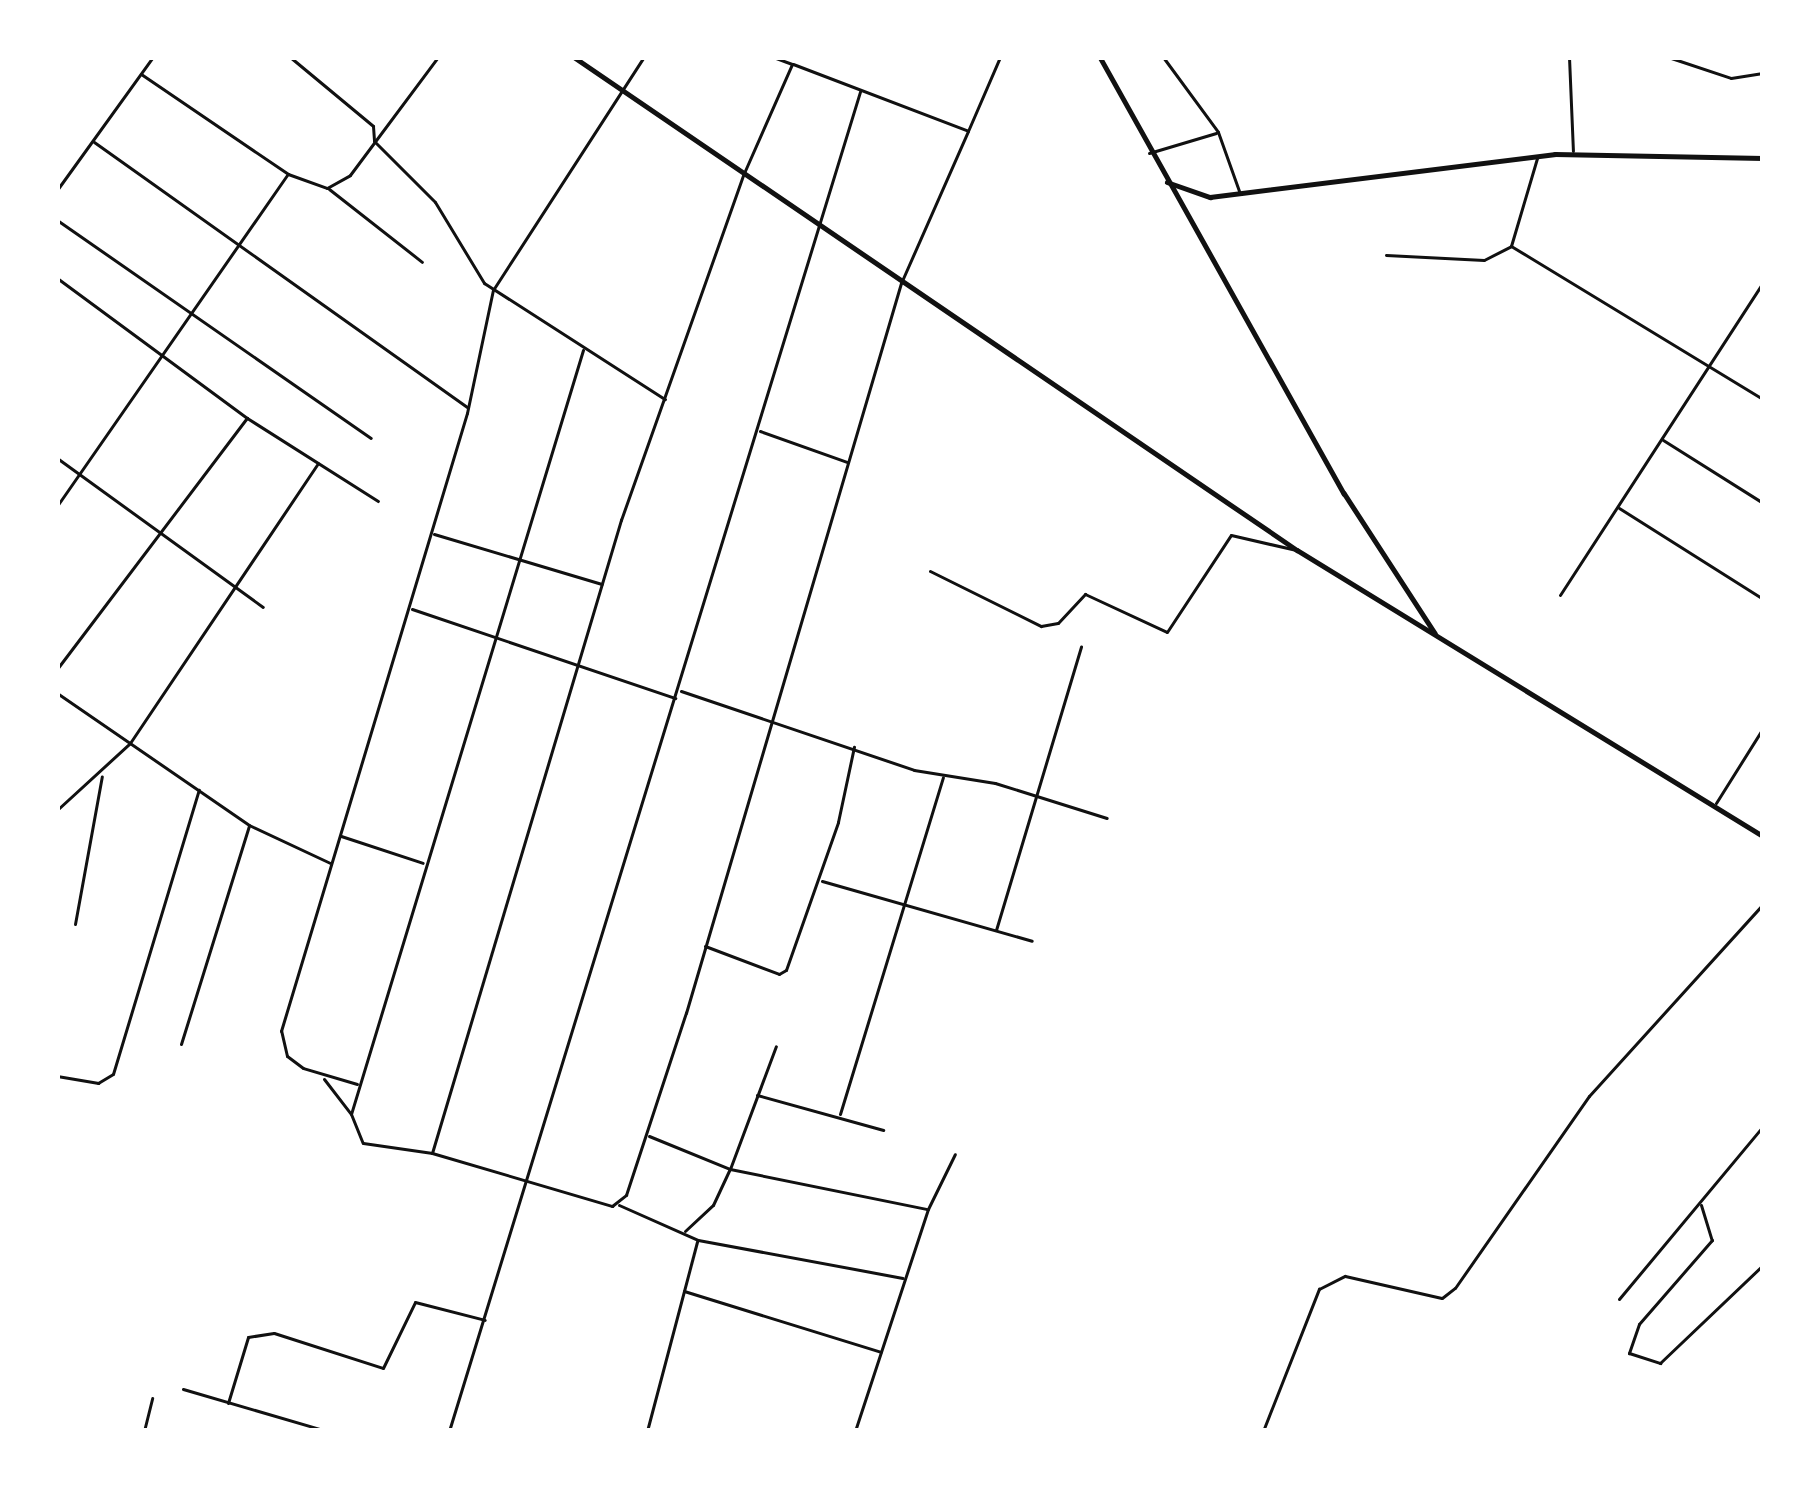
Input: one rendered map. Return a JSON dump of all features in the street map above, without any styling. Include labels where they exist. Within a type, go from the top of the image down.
[{"type":"street","points":[[57,190],[153,57]]},
{"type":"street","points":[[290,57],[303,60],[365,117],[374,141],[435,202],[470,268],[493,290],[665,399]]},
{"type":"street","points":[[327,188],[350,175],[438,57]]},
{"type":"street","points":[[574,57],[1297,550],[1763,836]]},
{"type":"street","points":[[644,57],[493,290],[469,408],[281,1030],[287,1056],[322,1078],[351,1114],[363,1143],[432,1153],[618,1205],[698,1240],[903,1278]]},
{"type":"street","points":[[773,57],[968,131]]},
{"type":"street","points":[[618,1205],[647,1136],[770,716],[808,610],[901,284],[1000,57]]},
{"type":"street","points":[[1112,57],[1101,60],[1163,179],[1344,493],[1435,633]]},
{"type":"street","points":[[1163,57],[1218,133],[1239,193]]},
{"type":"street","points":[[1569,57],[1573,153]]},
{"type":"street","points":[[1668,57],[1731,78],[1763,73]]},
{"type":"street","points":[[432,1153],[602,584],[744,173],[792,64]]},
{"type":"street","points":[[141,74],[288,174],[327,188],[422,262]]},
{"type":"street","points":[[448,1431],[487,1321],[860,92]]},
{"type":"street","points":[[1149,153],[1218,133]]},
{"type":"street","points":[[94,142],[469,408]]},
{"type":"street","points":[[1163,179],[1197,197],[1573,153],[1763,158]]},
{"type":"street","points":[[1385,255],[1484,260],[1511,246],[1538,156]]},
{"type":"street","points":[[57,172],[66,178]]},
{"type":"street","points":[[57,506],[288,174]]},
{"type":"street","points":[[57,220],[371,438]]},
{"type":"street","points":[[1511,246],[1763,399]]},
{"type":"street","points":[[57,278],[247,418],[378,501]]},
{"type":"street","points":[[1560,595],[1763,282]]},
{"type":"street","points":[[351,1114],[583,350]]},
{"type":"street","points":[[57,669],[247,418]]},
{"type":"street","points":[[758,430],[847,462]]},
{"type":"street","points":[[1661,439],[1763,502]]},
{"type":"street","points":[[57,458],[263,607]]},
{"type":"street","points":[[57,810],[102,775],[130,743],[318,463]]},
{"type":"street","points":[[1617,507],[1763,598]]},
{"type":"street","points":[[432,533],[602,584]]},
{"type":"street","points":[[930,571],[1041,626],[1058,623],[1085,594],[1167,632],[1231,535],[1297,550]]},
{"type":"street","points":[[410,609],[496,632],[677,698]]},
{"type":"street","points":[[995,930],[1032,795],[1081,646]]},
{"type":"street","points":[[679,691],[770,716],[943,776],[1032,795],[1107,818]]},
{"type":"street","points":[[58,695],[249,824],[331,863]]},
{"type":"street","points":[[1714,806],[1763,728]]},
{"type":"street","points":[[704,946],[779,974],[820,880],[854,746]]},
{"type":"street","points":[[75,925],[102,775]]},
{"type":"street","points":[[840,1114],[943,776]]},
{"type":"street","points":[[57,1076],[98,1083],[113,1074],[199,790]]},
{"type":"street","points":[[181,1044],[249,824]]},
{"type":"street","points":[[340,836],[424,863]]},
{"type":"street","points":[[820,880],[1032,941]]},
{"type":"street","points":[[1263,1431],[1319,1289],[1345,1276],[1442,1298],[1455,1288],[1602,1080],[1763,904]]},
{"type":"street","points":[[685,1231],[712,1205],[730,1169],[776,1046]]},
{"type":"street","points":[[322,1078],[359,1084]]},
{"type":"street","points":[[755,1094],[840,1114],[883,1130]]},
{"type":"street","points":[[1619,1299],[1763,1126]]},
{"type":"street","points":[[647,1136],[730,1169],[928,1209]]},
{"type":"street","points":[[854,1431],[928,1209],[955,1154]]},
{"type":"street","points":[[1701,1205],[1712,1240],[1639,1324],[1629,1353],[1660,1363],[1763,1265]]},
{"type":"street","points":[[646,1431],[698,1240]]},
{"type":"street","points":[[684,1291],[881,1352]]},
{"type":"street","points":[[228,1402],[248,1337],[274,1334],[383,1368],[415,1302],[487,1321]]},
{"type":"street","points":[[183,1388],[327,1431]]},
{"type":"street","points":[[144,1431],[152,1398]]}]
